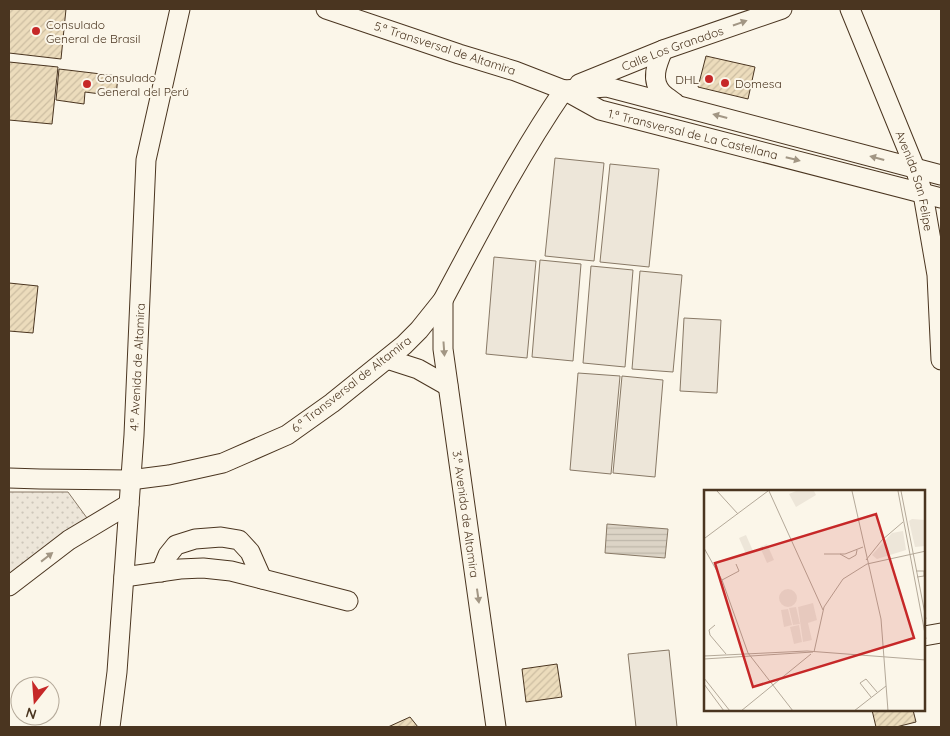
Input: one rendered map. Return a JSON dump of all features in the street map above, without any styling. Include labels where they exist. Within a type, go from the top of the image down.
[{"type":"street","name":"4.ª Avenida de Altamira","points":[[110,727],[117,672],[134,435],[146,160],[180,9]]},
{"type":"street","name":"5.ª Transversal de Altamira","points":[[326,9],[515,71],[564,90]]},
{"type":"street","name":"Calle Los Granados","points":[[564,90],[663,50],[782,9]]},
{"type":"street","name":"Avenida San Felipe","points":[[850,9],[914,168],[932,196],[941,360]]},
{"type":"street","points":[[663,50],[657,63],[656,80],[662,93],[678,105]]},
{"type":"street","name":"1.ª Transversal de La Castellana","points":[[564,90],[607,87],[941,175]]},
{"type":"street","name":"6.ª Transversal de Altamira","points":[[9,478],[130,480],[169,475],[223,463],[286,435],[332,403],[404,345],[419,330],[443,300],[498,197],[538,128],[564,90]]},
{"type":"street","name":"1.ª Transversal de La Castellana","points":[[564,90],[600,110],[932,196]]},
{"type":"street","name":"3.ª Avenida de Altamira","points":[[443,300],[443,349],[496,727]]},
{"type":"street","points":[[387,359],[418,369],[448,386]]},
{"type":"street","points":[[9,586],[69,540],[129,504]]},
{"type":"street","points":[[161,572],[168,556],[176,545],[195,539],[221,536],[239,540],[245,546],[250,552],[262,579]]},
{"type":"street","points":[[124,577],[180,569],[203,568],[231,571],[348,602]]},
{"type":"street","points":[[925,636],[941,633]]},
{"type":"shaded area","points":[[555,158],[604,163],[594,261],[545,256]]},
{"type":"shaded area","points":[[610,164],[659,169],[649,267],[600,262]]},
{"type":"shaded area","points":[[494,257],[536,261],[527,358],[486,354]]},
{"type":"shaded area","points":[[540,260],[581,264],[573,361],[532,357]]},
{"type":"shaded area","points":[[591,266],[633,270],[625,367],[583,363]]},
{"type":"shaded area","points":[[640,271],[682,275],[673,372],[632,369]]},
{"type":"shaded area","points":[[684,318],[721,320],[717,393],[680,391]]},
{"type":"shaded area","points":[[578,373],[620,376],[611,474],[570,470]]},
{"type":"shaded area","points":[[622,376],[663,380],[655,477],[613,473]]},
{"type":"shaded area","points":[[9,492],[68,492],[87,518],[9,578]]},
{"type":"shaded area","points":[[607,524],[668,529],[665,558],[605,553]]},
{"type":"shaded area","points":[[669,650],[677,727],[636,727],[628,654]]},
{"type":"building","name":"Consulado General de Brasil","points":[[9,9],[66,9],[61,59],[9,53]]},
{"type":"building","points":[[706,56],[755,67],[748,99],[698,87]]},
{"type":"building","points":[[9,62],[58,67],[52,124],[9,120]]},
{"type":"building","name":"Consulado General del Perú","points":[[59,69],[118,76],[116,96],[85,92],[84,104],[56,100]]},
{"type":"building","points":[[9,283],[38,286],[33,333],[9,331]]},
{"type":"building","points":[[557,664],[562,697],[526,702],[522,669]]},
{"type":"building","points":[[872,711],[913,711],[916,722],[896,727],[876,727]]},
{"type":"building","points":[[410,717],[418,727],[388,727]]},
{"type":"place","name":"Consulado General de Brasil","points":[[36,31]]},
{"type":"place","name":"DHL","points":[[709,79]]},
{"type":"place","name":"Domesa","points":[[725,83]]},
{"type":"place","name":"Consulado General del Perú","points":[[87,84]]}]
